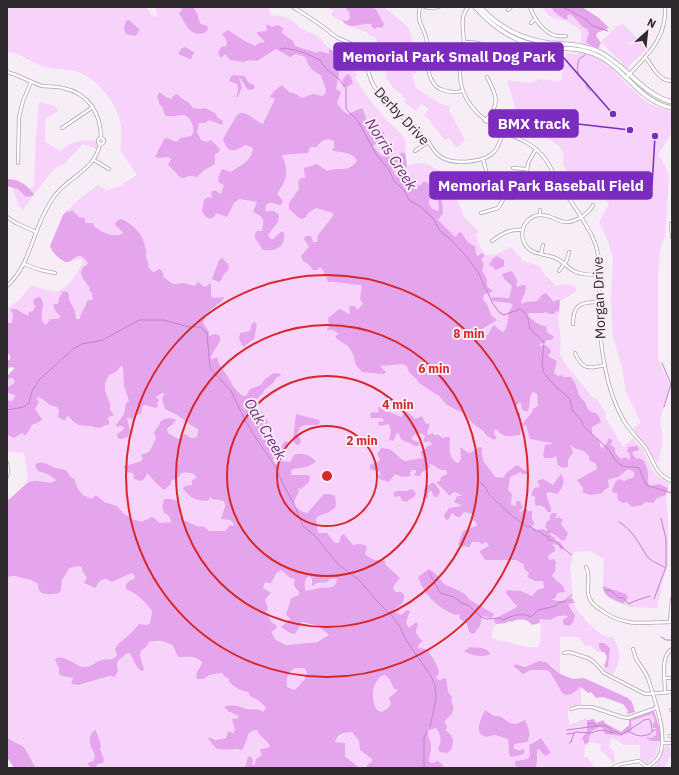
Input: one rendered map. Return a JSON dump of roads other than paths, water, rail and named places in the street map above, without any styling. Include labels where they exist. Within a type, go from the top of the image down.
[{"type":"main road","points":[[475,7],[489,22],[512,38],[535,45],[588,51],[604,59],[652,94],[672,102]]},
{"type":"main road","points":[[480,7],[500,26],[518,35],[534,40],[569,43],[591,48],[610,58],[649,98],[672,108]]},
{"type":"street","name":"Derby Drive","points":[[293,7],[326,28],[338,38],[360,50],[370,79],[379,93],[398,114],[424,136],[435,153],[448,160],[456,162],[483,159]]},
{"type":"street","points":[[420,7],[418,16],[419,23],[426,35],[430,78],[438,88],[445,91],[462,91]]},
{"type":"street","points":[[425,7],[439,7]]},
{"type":"street","name":"Morgan Drive","points":[[468,7],[462,18],[464,42],[460,71],[462,91],[468,103],[485,121],[536,149],[547,160],[559,183],[592,237],[597,249],[600,275],[598,302],[600,342],[613,397],[625,422],[644,446],[657,471],[662,476],[672,481]]},
{"type":"street","points":[[508,10],[511,7]]},
{"type":"street","points":[[530,7],[535,19],[550,34],[560,37],[566,36]]},
{"type":"street","points":[[627,76],[655,46],[661,35],[665,22],[665,7]]},
{"type":"street","points":[[531,23],[535,19]]},
{"type":"street","points":[[464,42],[480,43],[516,59],[551,64]]},
{"type":"street","points":[[645,57],[661,78],[672,81]]},
{"type":"street","points":[[7,72],[43,86],[62,88],[75,92],[86,99],[93,106],[99,119],[101,138],[98,140],[100,144],[94,160],[83,172],[64,186],[46,210],[24,264],[16,278],[7,286]]},
{"type":"street","points":[[485,121],[491,114],[496,102],[494,90],[487,77]]},
{"type":"street","points":[[18,163],[19,117],[23,101],[31,82]]},
{"type":"street","points":[[62,128],[93,106]]},
{"type":"street","points":[[504,132],[494,152],[483,159],[486,167],[488,184],[494,193],[504,198],[512,198],[521,192],[526,183],[526,170],[531,156],[536,149]]},
{"type":"street","points":[[415,151],[428,142]]},
{"type":"street","points":[[94,160],[109,169]]},
{"type":"street","points":[[514,168],[526,170]]},
{"type":"street","points":[[463,191],[488,184]]},
{"type":"street","points":[[481,213],[498,208],[504,198]]},
{"type":"street","points":[[593,205],[592,209],[572,222],[557,221],[540,215],[531,218],[527,221],[522,230],[522,239],[525,245],[533,251],[558,259],[578,273],[600,275]]},
{"type":"street","points":[[540,210],[540,215]]},
{"type":"street","points":[[7,217],[16,224],[36,232]]},
{"type":"street","points":[[672,224],[672,237]]},
{"type":"street","points":[[492,241],[509,231],[516,229],[522,230]]},
{"type":"street","points":[[541,254],[543,245]]},
{"type":"street","points":[[559,271],[568,257],[568,252]]},
{"type":"street","points":[[24,264],[40,270],[55,273]]},
{"type":"street","points":[[573,324],[574,311],[577,306],[589,302],[598,302]]},
{"type":"street","points":[[574,353],[580,363],[584,366],[590,368],[605,365]]},
{"type":"street","points":[[7,463],[7,477]]},
{"type":"street","points":[[586,567],[588,571],[587,588],[590,600],[594,605],[607,614],[622,622],[671,622],[672,599]]},
{"type":"street","points":[[612,768],[621,764],[639,761],[646,768],[658,758],[662,743],[662,730],[646,672],[636,659],[633,649]]},
{"type":"street","points":[[665,692],[664,658],[667,652],[672,649]]},
{"type":"street","points":[[564,653],[569,652],[588,658],[607,675],[644,694],[672,692]]},
{"type":"street","points":[[665,678],[672,678]]},
{"type":"street","points":[[571,709],[578,707],[592,707],[628,718],[656,708]]},
{"type":"street","points":[[662,743],[672,743]]},
{"type":"waterway","points":[[563,7],[585,19],[593,26],[608,31]]},
{"type":"waterway","name":"Norris Creek","points":[[280,49],[285,48],[295,50],[320,60],[326,69],[339,79],[346,88],[346,109],[358,121],[376,154],[389,170],[394,181],[404,190],[409,200],[421,207],[433,218],[440,231],[448,237],[466,256],[478,272],[493,304],[499,312],[504,315],[520,309],[525,313],[529,320],[530,329],[544,342],[542,365],[544,373],[554,385],[570,399],[572,410],[581,420],[583,425],[608,449],[618,463],[625,467],[639,468],[646,485],[672,493]]},
{"type":"waterway","points":[[585,55],[579,59],[578,72],[581,78],[587,83],[587,87],[590,91]]},
{"type":"waterway","name":"Oak Creek","points":[[7,410],[24,407],[29,403],[32,391],[40,379],[73,349],[82,344],[103,340],[139,320],[164,320],[189,327],[200,327],[207,333],[210,368],[231,391],[245,420],[274,464],[303,526],[315,536],[338,564],[359,580],[393,617],[406,640],[431,676],[435,685],[436,699],[430,727]]},
{"type":"waterway","points":[[662,363],[671,384],[664,407]]},
{"type":"waterway","points":[[480,482],[489,494],[512,516],[528,527],[530,526],[536,531],[540,531],[543,535],[549,537],[548,540],[554,540],[571,555]]},
{"type":"waterway","points":[[654,599],[666,567],[666,539],[661,518]]},
{"type":"waterway","points":[[619,522],[632,533],[647,556],[665,568]]},
{"type":"waterway","points":[[429,572],[440,593],[454,597],[462,603],[468,605],[481,617],[487,619],[500,618],[503,620],[520,615],[531,617],[538,610],[556,606],[559,602],[563,602],[572,595]]},
{"type":"waterway","points":[[605,590],[611,591],[619,598],[622,597],[629,604],[650,596]]},
{"type":"waterway","points":[[661,637],[666,640],[672,640]]},
{"type":"waterway","points":[[628,731],[644,720],[649,719],[652,730]]},
{"type":"waterway","points":[[588,724],[592,723],[597,726]]},
{"type":"waterway","points":[[567,730],[604,725],[611,729],[612,732]]},
{"type":"waterway","points":[[569,743],[576,732],[592,733],[602,730],[612,733],[615,731],[621,735],[627,731],[641,736],[650,734],[655,730]]},
{"type":"waterway","name":"Oak Creek","points":[[424,768],[424,738],[427,731]]},
{"type":"waterway","points":[[567,734],[574,733]]},
{"type":"place","name":"Memorial Park Small Dog Park","points":[[613,114]]},
{"type":"place","name":"BMX track","points":[[630,130]]},
{"type":"place","name":"Memorial Park Baseball Field","points":[[655,136]]}]
